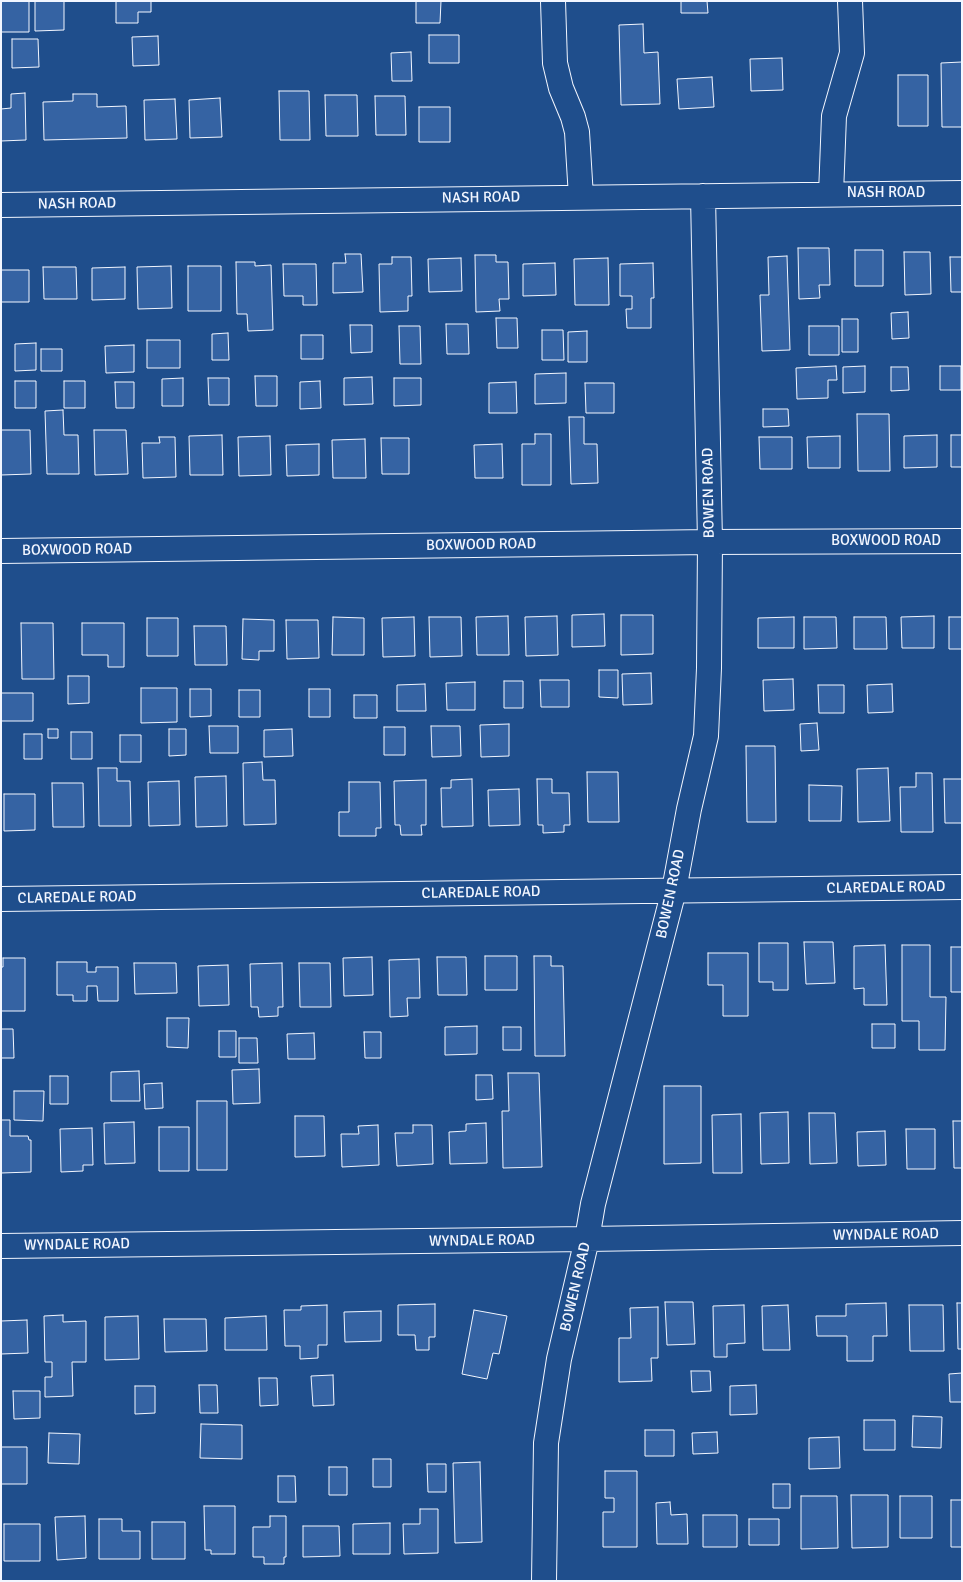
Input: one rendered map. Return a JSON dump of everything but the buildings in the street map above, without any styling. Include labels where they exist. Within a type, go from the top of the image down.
[{"type":"street","points":[[554,1],[555,64],[561,88],[577,132],[581,197]]},
{"type":"street","points":[[831,194],[834,116],[852,53],[850,1]]},
{"type":"street","name":"NASH ROAD","points":[[1,205],[962,193]]},
{"type":"street","name":"BOWEN ROAD","points":[[544,1581],[546,1443],[559,1359],[587,1240],[593,1204],[674,890],[689,809],[706,736],[709,668],[710,542],[703,196]]},
{"type":"street","name":"BOXWOOD ROAD","points":[[1,551],[962,540]]},
{"type":"street","name":"CLAREDALE ROAD","points":[[1,899],[962,887]]},
{"type":"street","name":"WYNDALE ROAD","points":[[1,1246],[587,1240],[962,1233]]}]
